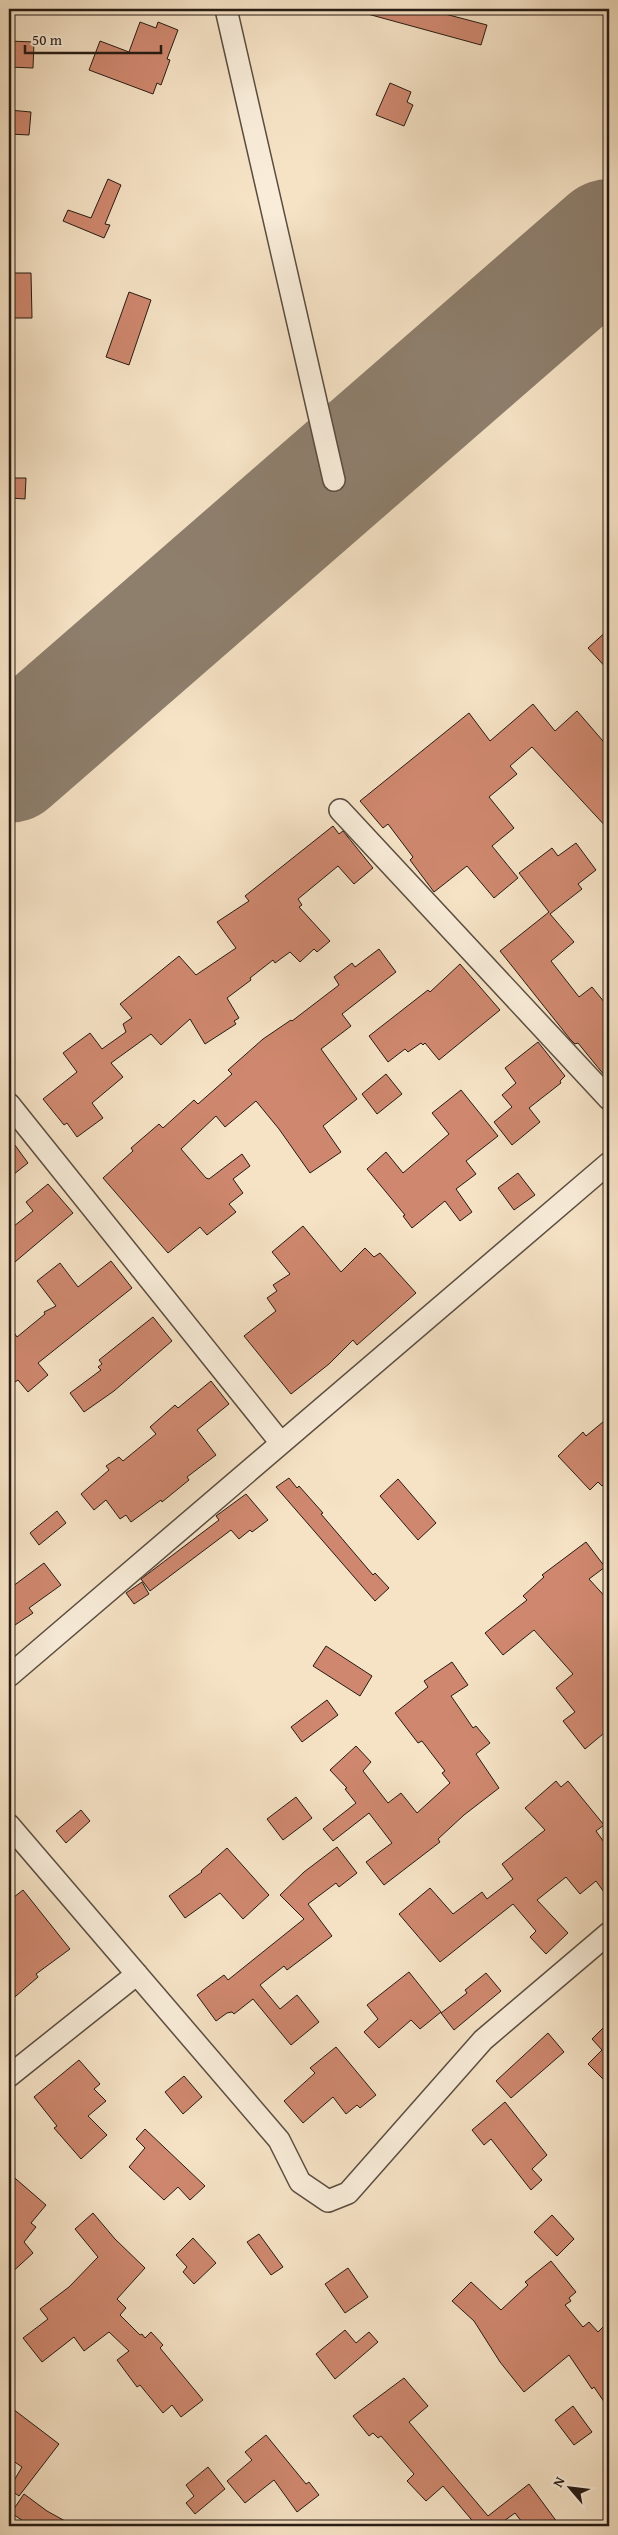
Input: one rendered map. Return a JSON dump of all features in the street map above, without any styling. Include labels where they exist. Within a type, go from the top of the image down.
[{"type":"street","points":[[226,9],[334,480]]},
{"type":"street","points":[[340,810],[609,1099]]},
{"type":"street","points":[[9,1104],[281,1443]]},
{"type":"street","points":[[9,1676],[609,1163]]},
{"type":"street","points":[[9,1825],[279,2140],[300,2182],[328,2201],[348,2193],[483,2040],[609,1933]]},
{"type":"street","points":[[9,2076],[137,1974]]},
{"type":"building","points":[[365,9],[426,9],[487,25],[481,45],[364,13]]},
{"type":"building","points":[[140,22],[156,28],[158,22],[178,30],[167,59],[170,60],[161,85],[157,83],[153,94],[89,70],[100,41],[129,52]]},
{"type":"building","points":[[9,41],[34,42],[33,68],[9,67]]},
{"type":"building","points":[[390,83],[411,92],[407,102],[413,105],[404,126],[376,115]]},
{"type":"building","points":[[9,110],[31,112],[29,135],[9,134]]},
{"type":"building","points":[[108,179],[121,185],[105,224],[110,225],[104,238],[63,221],[68,210],[91,218]]},
{"type":"building","points":[[11,273],[31,273],[32,318],[11,318]]},
{"type":"building","points":[[129,292],[151,300],[129,365],[106,357]]},
{"type":"building","points":[[12,478],[26,478],[25,499],[11,498]]},
{"type":"building","points":[[609,629],[609,671],[588,648]]},
{"type":"building","points":[[533,704],[555,731],[577,711],[609,748],[609,830],[532,747],[510,766],[517,774],[489,797],[514,828],[492,846],[518,878],[494,898],[467,866],[434,892],[410,860],[413,857],[388,824],[383,828],[360,801],[469,713],[490,741]]},
{"type":"building","points":[[333,826],[339,834],[343,831],[373,868],[354,884],[338,866],[298,899],[302,905],[299,907],[330,941],[317,952],[314,949],[300,962],[290,952],[275,963],[273,960],[250,978],[251,980],[227,998],[239,1018],[234,1021],[236,1024],[205,1044],[190,1019],[161,1045],[151,1034],[111,1063],[123,1077],[92,1103],[103,1118],[77,1137],[67,1123],[64,1125],[43,1099],[77,1072],[63,1053],[90,1033],[102,1049],[126,1032],[123,1024],[132,1018],[120,1004],[179,956],[196,975],[236,948],[217,922],[249,901],[245,896]]},
{"type":"building","points":[[576,843],[596,870],[578,884],[582,889],[550,914],[574,942],[551,961],[579,997],[592,987],[609,1008],[609,1081],[578,1043],[575,1044],[570,1039],[500,951],[549,912],[519,873],[552,848],[558,856]]},
{"type":"building","points":[[379,949],[396,972],[342,1014],[351,1026],[321,1049],[357,1099],[323,1126],[341,1152],[310,1173],[279,1129],[256,1101],[225,1127],[216,1116],[181,1149],[206,1178],[209,1179],[242,1154],[250,1166],[233,1179],[243,1193],[229,1204],[236,1212],[207,1235],[200,1227],[168,1253],[103,1178],[133,1151],[131,1148],[159,1124],[163,1128],[194,1100],[198,1104],[232,1074],[228,1070],[263,1039],[292,1021],[339,985],[334,977],[352,963],[355,967]]},
{"type":"building","points":[[460,964],[500,1010],[439,1060],[425,1043],[423,1045],[421,1043],[408,1052],[405,1049],[388,1062],[369,1036],[428,990],[430,992]]},
{"type":"building","points":[[538,1042],[565,1076],[560,1081],[561,1083],[529,1108],[540,1122],[512,1145],[494,1122],[512,1107],[502,1095],[516,1083],[505,1068]]},
{"type":"building","points":[[386,1074],[402,1094],[377,1114],[362,1094]]},
{"type":"building","points":[[461,1090],[498,1136],[466,1161],[476,1174],[456,1189],[472,1212],[460,1221],[445,1201],[412,1228],[403,1216],[405,1215],[367,1169],[386,1152],[403,1173],[449,1134],[432,1113]]},
{"type":"building","points":[[9,1137],[28,1163],[9,1178]]},
{"type":"building","points":[[518,1173],[535,1195],[514,1210],[498,1188]]},
{"type":"building","points":[[48,1184],[73,1213],[9,1267],[9,1230],[33,1211],[26,1202]]},
{"type":"building","points":[[303,1226],[341,1272],[365,1248],[374,1257],[380,1253],[416,1293],[357,1345],[353,1340],[329,1364],[291,1394],[244,1336],[276,1311],[267,1298],[277,1291],[273,1285],[290,1274],[272,1252]]},
{"type":"building","points":[[111,1261],[132,1288],[38,1363],[48,1375],[28,1392],[18,1380],[15,1382],[9,1373],[9,1325],[17,1337],[45,1314],[44,1312],[56,1306],[37,1281],[60,1263],[78,1287]]},
{"type":"building","points":[[153,1317],[172,1341],[114,1391],[84,1412],[70,1393],[101,1370],[98,1367],[102,1364],[99,1360]]},
{"type":"building","points":[[211,1381],[229,1404],[197,1430],[216,1455],[187,1477],[189,1480],[162,1502],[161,1500],[131,1522],[126,1515],[120,1519],[106,1500],[94,1510],[81,1494],[109,1470],[106,1466],[119,1457],[123,1461],[156,1434],[150,1427],[175,1405],[178,1408]]},
{"type":"building","points":[[609,1417],[609,1479],[602,1486],[598,1482],[590,1490],[558,1456],[583,1432],[586,1436]]},
{"type":"building","points":[[289,1478],[297,1488],[299,1486],[323,1513],[321,1514],[373,1575],[375,1573],[389,1588],[375,1601],[276,1487]]},
{"type":"building","points":[[398,1479],[436,1523],[418,1540],[380,1496]]},
{"type":"building","points":[[246,1494],[268,1520],[239,1539],[231,1530],[150,1591],[141,1579],[219,1520],[216,1516]]},
{"type":"building","points":[[57,1511],[66,1523],[39,1545],[30,1533]]},
{"type":"building","points":[[586,1542],[605,1567],[589,1579],[609,1601],[609,1729],[585,1749],[563,1721],[575,1712],[556,1688],[573,1674],[534,1630],[503,1655],[485,1633],[527,1600],[523,1596],[544,1577],[542,1575]]},
{"type":"building","points":[[44,1563],[61,1585],[29,1608],[33,1613],[9,1629],[9,1589]]},
{"type":"building","points":[[142,1582],[149,1594],[134,1604],[126,1593]]},
{"type":"building","points":[[326,1646],[372,1676],[360,1696],[313,1666]]},
{"type":"building","points":[[452,1662],[468,1685],[451,1696],[473,1728],[476,1726],[490,1743],[476,1754],[499,1788],[464,1815],[438,1839],[440,1842],[384,1885],[366,1862],[392,1843],[369,1813],[333,1841],[323,1829],[356,1803],[345,1789],[347,1788],[330,1770],[356,1746],[371,1762],[363,1771],[388,1803],[401,1793],[417,1813],[450,1783],[442,1773],[445,1771],[422,1741],[418,1743],[395,1713],[428,1687],[424,1681]]},
{"type":"building","points":[[327,1700],[338,1715],[302,1742],[291,1727]]},
{"type":"building","points":[[556,1781],[561,1787],[568,1781],[604,1825],[596,1831],[609,1849],[609,1899],[596,1881],[580,1894],[566,1877],[537,1900],[568,1933],[546,1954],[530,1937],[536,1931],[513,1904],[440,1962],[399,1914],[430,1888],[453,1914],[482,1892],[487,1899],[513,1879],[502,1864],[545,1830],[525,1808]]},
{"type":"building","points":[[296,1797],[312,1818],[283,1840],[267,1819]]},
{"type":"building","points":[[81,1810],[90,1821],[66,1843],[56,1831]]},
{"type":"building","points":[[337,1847],[357,1873],[339,1887],[336,1883],[308,1904],[332,1936],[287,1970],[284,1966],[260,1985],[280,2009],[297,1995],[319,2022],[291,2045],[253,1999],[234,2014],[232,2012],[227,2013],[216,2021],[197,1995],[224,1975],[228,1980],[304,1919],[280,1895],[304,1872]]},
{"type":"building","points":[[227,1848],[269,1895],[243,1919],[220,1893],[185,1918],[169,1896],[202,1872]]},
{"type":"building","points":[[23,1890],[70,1949],[36,1974],[38,1977],[9,2002],[9,1901]]},
{"type":"building","points":[[409,1972],[441,2012],[420,2029],[411,2020],[379,2048],[364,2032],[378,2019],[367,2005]]},
{"type":"building","points":[[486,1973],[501,1991],[454,2030],[441,2013],[467,1993],[465,1990]]},
{"type":"building","points":[[609,2022],[609,2085],[588,2064],[602,2050],[592,2039]]},
{"type":"building","points":[[548,2033],[564,2052],[511,2098],[496,2081]]},
{"type":"building","points":[[336,2047],[376,2095],[360,2108],[357,2105],[346,2114],[333,2097],[303,2123],[284,2101],[315,2073],[310,2068]]},
{"type":"building","points":[[79,2060],[100,2084],[94,2089],[106,2101],[88,2116],[107,2135],[81,2159],[54,2128],[57,2126],[34,2097]]},
{"type":"building","points":[[184,2076],[202,2097],[183,2114],[165,2092]]},
{"type":"building","points":[[505,2102],[547,2155],[532,2169],[542,2180],[531,2190],[491,2139],[484,2145],[472,2130]]},
{"type":"building","points":[[145,2129],[205,2186],[190,2200],[178,2187],[164,2200],[129,2167],[145,2148],[136,2139]]},
{"type":"building","points":[[9,2173],[46,2205],[31,2223],[36,2227],[24,2242],[33,2253],[9,2275]]},
{"type":"building","points":[[93,2213],[115,2239],[145,2268],[117,2299],[126,2308],[120,2315],[145,2338],[151,2332],[163,2345],[160,2348],[203,2400],[181,2417],[172,2405],[163,2413],[140,2385],[137,2387],[117,2360],[129,2351],[109,2332],[84,2351],[74,2337],[42,2362],[23,2338],[48,2319],[40,2309],[69,2287],[98,2257],[75,2229]]},
{"type":"building","points":[[552,2215],[574,2239],[557,2256],[534,2232]]},
{"type":"building","points":[[259,2234],[283,2267],[271,2275],[247,2242]]},
{"type":"building","points":[[193,2238],[216,2263],[194,2284],[183,2272],[187,2267],[176,2255]]},
{"type":"building","points":[[551,2261],[576,2292],[569,2298],[571,2301],[565,2305],[583,2327],[589,2322],[598,2332],[609,2321],[609,2409],[594,2387],[592,2389],[569,2355],[524,2392],[500,2362],[474,2321],[452,2301],[471,2282],[501,2310],[528,2285],[525,2282]]},
{"type":"building","points":[[348,2268],[368,2297],[345,2313],[325,2284]]},
{"type":"building","points":[[345,2330],[356,2343],[369,2332],[378,2342],[335,2379],[316,2354]]},
{"type":"building","points":[[404,2378],[428,2406],[409,2422],[488,2516],[529,2484],[560,2526],[525,2526],[515,2513],[497,2526],[474,2526],[476,2525],[443,2486],[426,2501],[407,2481],[414,2474],[381,2436],[378,2438],[373,2433],[369,2436],[353,2416]]},
{"type":"building","points":[[9,2406],[59,2444],[19,2496],[9,2489],[22,2467],[9,2458]]},
{"type":"building","points":[[573,2406],[592,2432],[574,2445],[555,2420]]},
{"type":"building","points":[[266,2435],[306,2484],[309,2482],[319,2495],[297,2512],[274,2480],[245,2503],[227,2481],[252,2460],[245,2452]]},
{"type":"building","points":[[208,2467],[225,2489],[195,2514],[186,2503],[194,2496],[186,2485]]},
{"type":"building","points":[[24,2494],[47,2511],[74,2526],[31,2526],[11,2513]]},
{"type":"runway","points":[[9,762],[609,240]]}]
